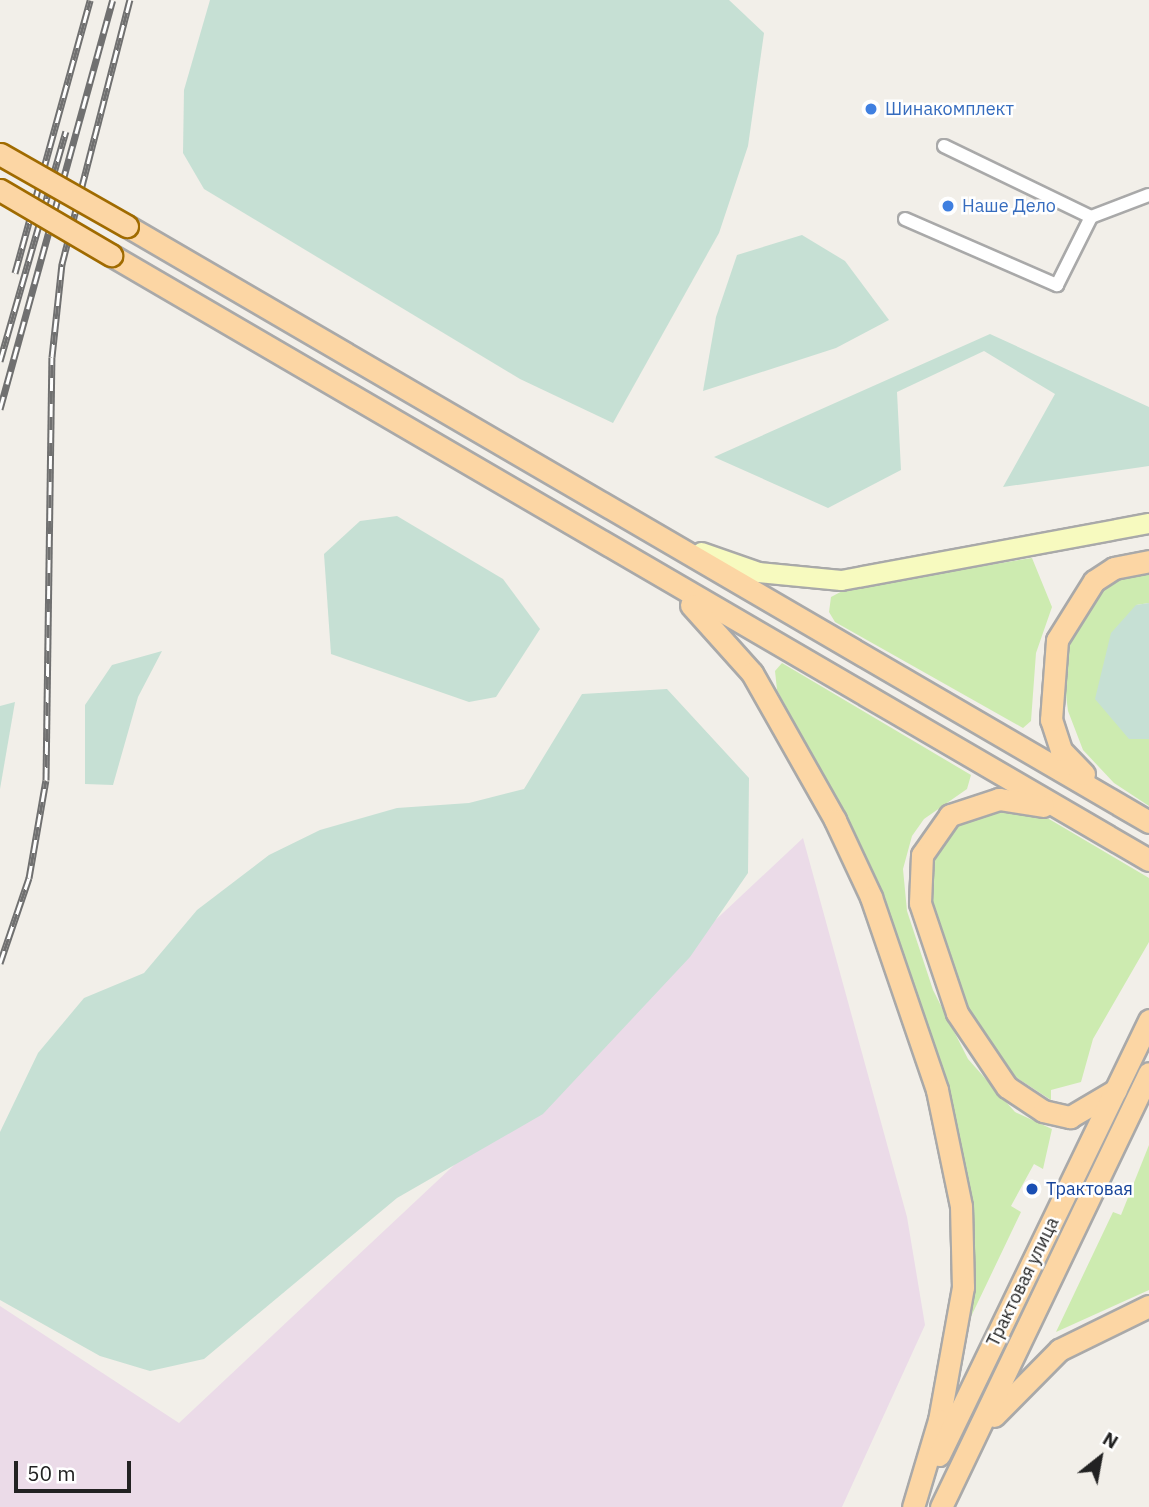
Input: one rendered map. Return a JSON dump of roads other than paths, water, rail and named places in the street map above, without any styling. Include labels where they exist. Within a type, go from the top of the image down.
[{"type":"main road","points":[[0,154],[619,510],[1149,821]]},
{"type":"main road","points":[[0,190],[1149,860]]},
{"type":"main road","points":[[619,510],[727,564],[820,580],[1149,523]]},
{"type":"main road","points":[[600,542],[696,610],[752,673],[872,897],[925,1045],[955,1171],[964,1262],[939,1420],[914,1507]]},
{"type":"main road","points":[[1149,561],[1114,568],[1082,593],[1057,640],[1049,691],[1051,720],[1067,758],[1149,821]]},
{"type":"main road","points":[[1116,1090],[1079,1114],[1058,1116],[1025,1102],[1000,1080],[947,991],[917,893],[919,864],[930,836],[950,815],[979,802],[1007,799],[1042,806],[1149,860]]},
{"type":"main road","name":"Трактовая улица","points":[[914,1507],[1149,1020]]},
{"type":"main road","name":"Трактовая улица","points":[[941,1507],[1149,1073]]},
{"type":"main road","points":[[963,1461],[1040,1366],[1077,1339],[1149,1306]]},
{"type":"street","points":[[943,146],[1091,217]]},
{"type":"street","points":[[905,219],[1057,285],[1091,217],[1149,195]]},
{"type":"railway","points":[[15,273],[90,0]]},
{"type":"railway","points":[[0,409],[113,0]]},
{"type":"railway","points":[[0,963],[29,878],[46,780],[52,357],[62,264],[130,0]]},
{"type":"railway","points":[[0,361],[66,131]]},
{"type":"place","name":"Шинакомплект","points":[[871,109]]},
{"type":"place","name":"Наше Дело","points":[[948,206]]},
{"type":"place","name":"Трактовая","points":[[1032,1189]]}]
